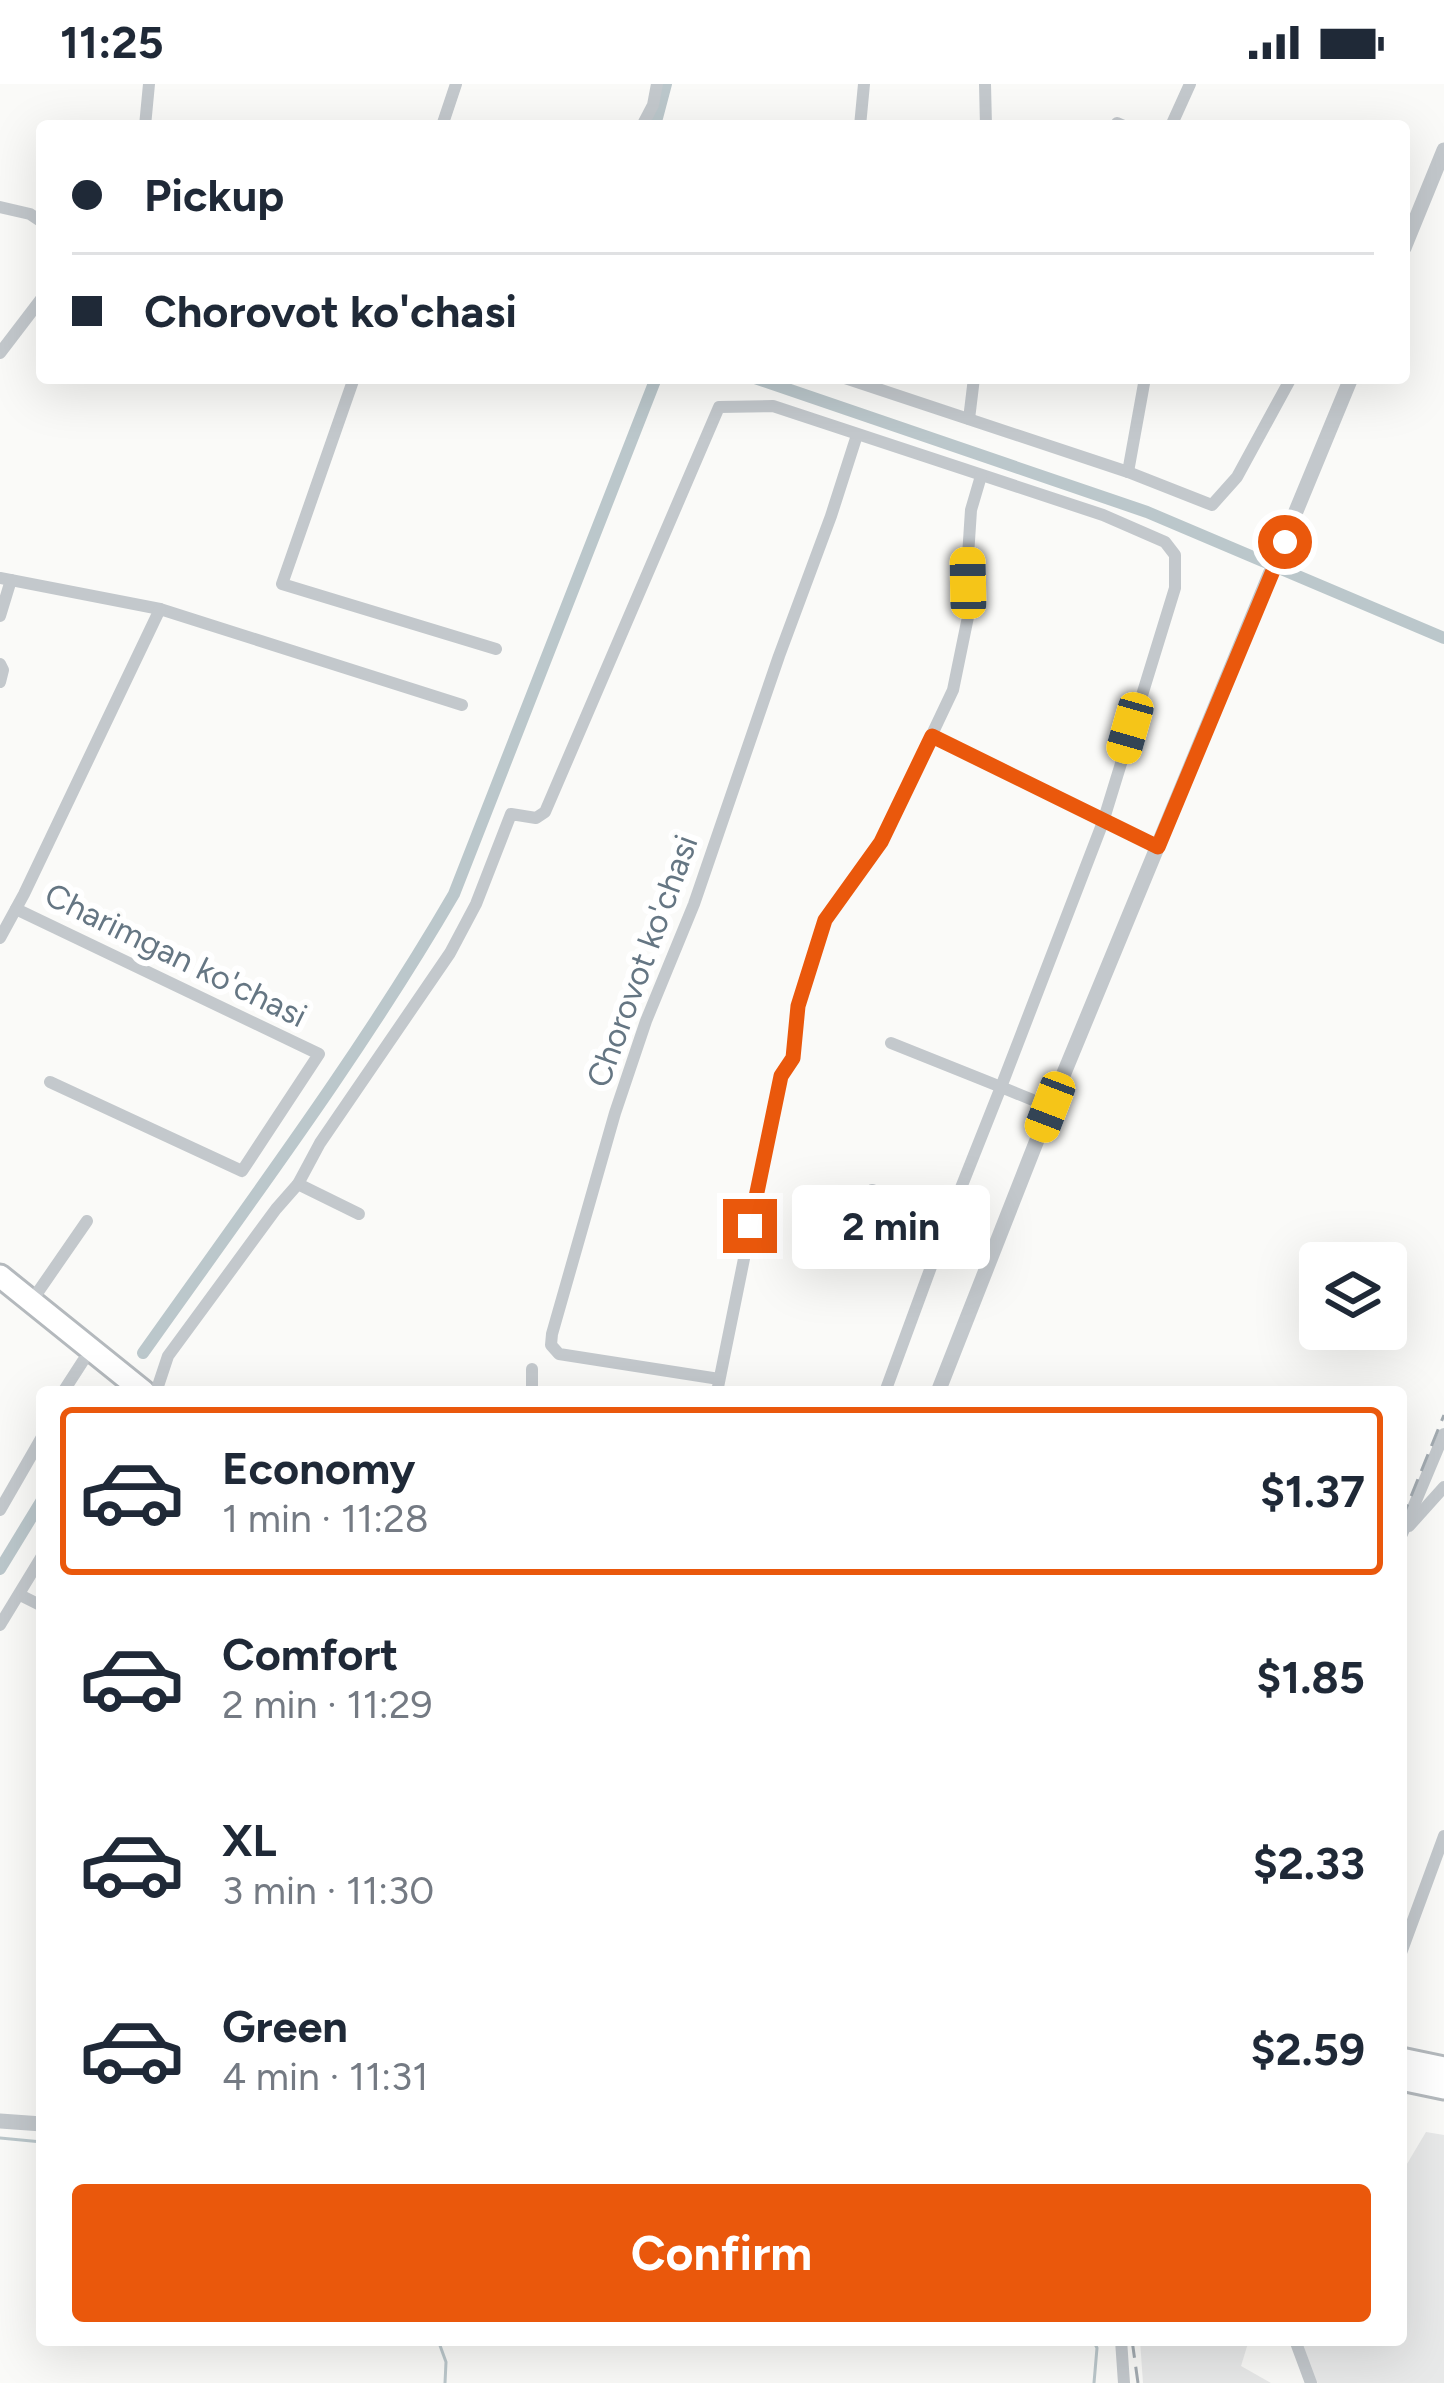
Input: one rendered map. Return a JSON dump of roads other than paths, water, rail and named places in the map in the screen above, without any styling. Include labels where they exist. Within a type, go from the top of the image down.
[{"type":"highway","points":[[0,1276],[115,1386]]},
{"type":"highway","points":[[0,1293],[135,1386]]},
{"type":"highway","points":[[1407,2061],[1444,2068]]},
{"type":"highway","points":[[1407,2080],[1444,2088]]},
{"type":"street","points":[[146,120],[149,84]]},
{"type":"street","points":[[444,120],[456,84]]},
{"type":"street","points":[[645,120],[657,84]]},
{"type":"street","points":[[861,120],[864,84]]},
{"type":"street","points":[[985,84],[986,120]]},
{"type":"street","points":[[1174,120],[1190,84]]},
{"type":"street","points":[[1410,233],[1444,150]]},
{"type":"street","points":[[0,207],[36,218]]},
{"type":"street","points":[[0,353],[36,306]]},
{"type":"street","points":[[352,384],[282,584],[496,649]]},
{"type":"street","points":[[863,384],[1128,472],[1212,505],[1237,477],[1288,384]]},
{"type":"street","points":[[968,419],[973,384]]},
{"type":"street","points":[[1128,472],[1144,384]]},
{"type":"street","points":[[940,1386],[1050,1107],[1349,384]]},
{"type":"street","points":[[157,1386],[168,1356],[298,1184],[320,1143],[450,953],[476,904],[511,814],[536,818],[545,812],[719,406],[773,406],[1103,515],[1165,542],[1175,556],[1175,588],[1102,822],[887,1386]]},
{"type":"street","name":"Chorovot ko'chasi","points":[[857,435],[694,904],[615,1113],[552,1334],[551,1345],[559,1354],[718,1386],[781,1076],[793,1058],[806,973],[825,920],[881,842],[953,690],[969,612],[971,510],[981,476]]},
{"type":"street","points":[[0,616],[6,579],[160,609],[462,705]]},
{"type":"street","name":"Charimgan ko'chasi","points":[[0,938],[160,609]]},
{"type":"street","points":[[0,664],[0,682]]},
{"type":"street","points":[[932,736],[1158,847]]},
{"type":"street","name":"Charimgan ko'chasi","points":[[16,909],[320,1054],[242,1171],[50,1082]]},
{"type":"street","points":[[891,1043],[1050,1107]]},
{"type":"street","points":[[298,1184],[359,1214]]},
{"type":"street","points":[[872,1190],[949,1218]]},
{"type":"street","points":[[32,1302],[87,1221]]},
{"type":"street","points":[[67,1386],[87,1355]]},
{"type":"street","points":[[532,1369],[532,1386]]},
{"type":"street","points":[[1407,1523],[1444,1434]]},
{"type":"street","points":[[0,1510],[36,1447]]},
{"type":"street","points":[[1407,1529],[1444,1487]]},
{"type":"street","points":[[0,1625],[36,1566]]},
{"type":"street","points":[[20,1594],[36,1603]]},
{"type":"street","points":[[1407,1936],[1444,1836]]},
{"type":"street","points":[[0,2121],[36,2124]]},
{"type":"street","points":[[1121,2346],[1124,2383]]},
{"type":"street","points":[[1297,2346],[1310,2383]]},
{"type":"waterway","points":[[656,120],[666,84]]},
{"type":"waterway","points":[[143,1353],[343,1070],[454,894],[654,384]]},
{"type":"waterway","points":[[773,384],[1147,512],[1444,638]]},
{"type":"waterway","points":[[0,1569],[36,1510]]},
{"type":"waterway","points":[[0,2138],[36,2141]]},
{"type":"waterway","points":[[440,2346],[446,2362],[445,2383]]},
{"type":"waterway","points":[[1094,2383],[1096,2346]]},
{"type":"railway","points":[[1407,1506],[1444,1415]]},
{"type":"railway","points":[[1133,2346],[1138,2383]]}]
